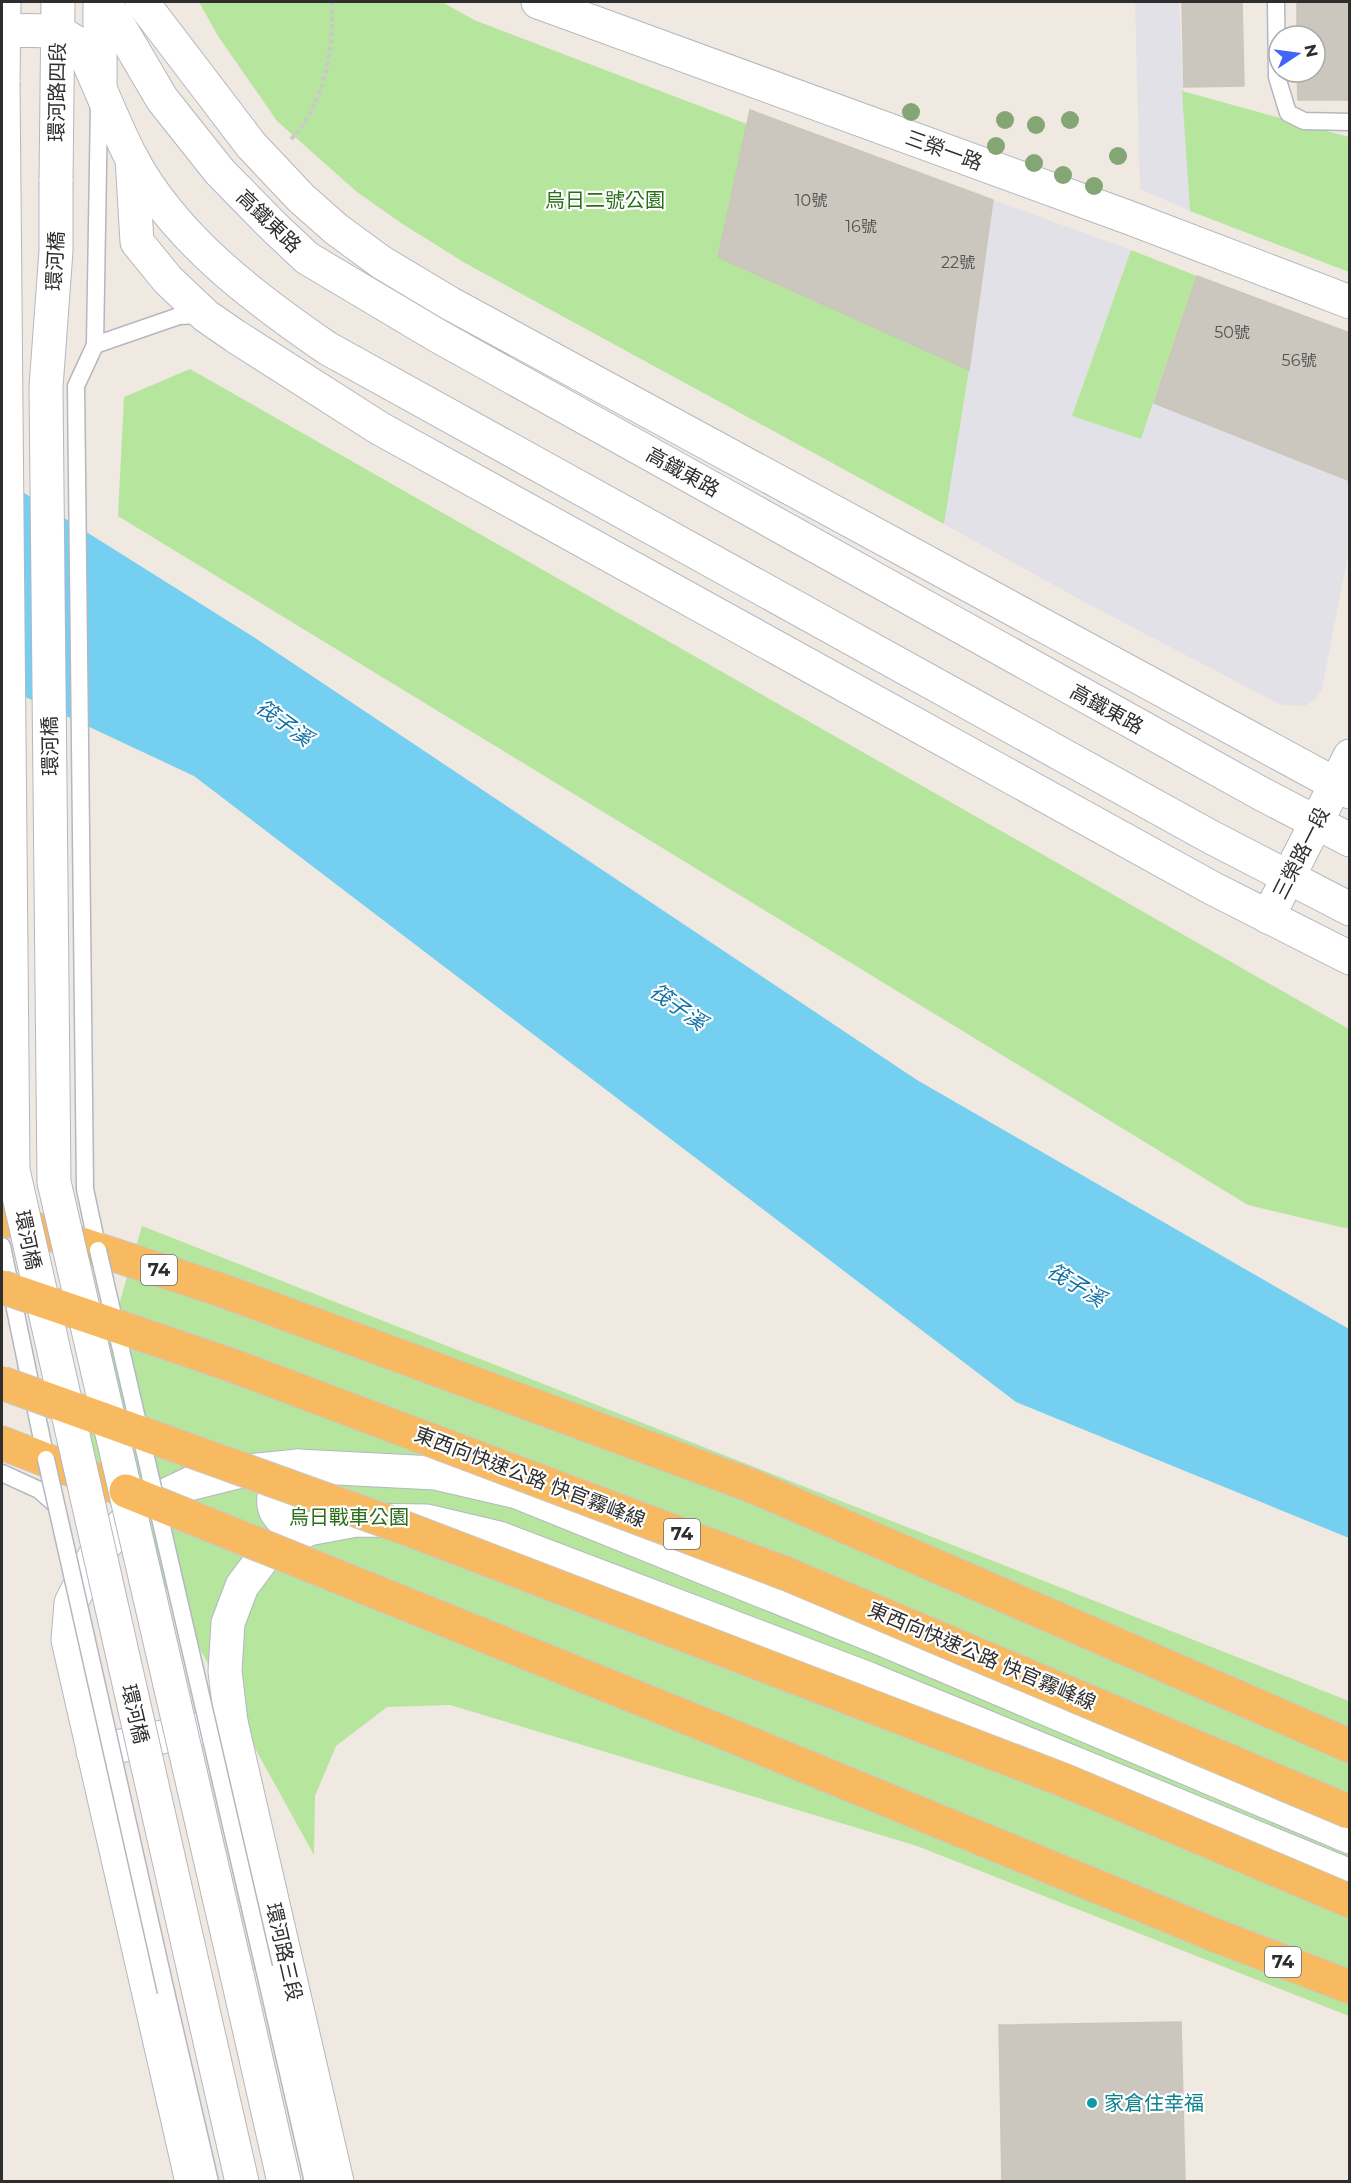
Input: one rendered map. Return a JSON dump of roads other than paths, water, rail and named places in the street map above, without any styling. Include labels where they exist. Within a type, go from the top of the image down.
[{"type":"highway","name":"74","points":[[9,1230],[67,1240],[221,1290],[752,1486],[1350,1746]]},
{"type":"highway","name":"東西向快速公路 快官霧峰線","points":[[2,1287],[231,1365],[787,1574],[1350,1812]]},
{"type":"highway","points":[[2,1383],[405,1528],[1055,1777],[1350,1901]]},
{"type":"highway","name":"74","points":[[2,1443],[704,1724],[1217,1936],[1350,1988]]},
{"type":"street","points":[[100,87],[102,2]]},
{"type":"street","name":"高鐵東路","points":[[102,2],[162,99],[220,171],[307,258],[438,336],[1350,840]]},
{"type":"street","name":"高鐵東路","points":[[142,2],[263,160],[336,229],[381,262],[451,304],[1345,777]]},
{"type":"street","name":"三榮一路","points":[[538,2],[1130,218],[1350,302]]},
{"type":"street","points":[[2,79],[4,16],[58,16],[71,37],[82,48],[132,158],[170,213],[228,274],[265,305],[327,348],[1209,836],[1350,909]]},
{"type":"street","name":"環河路四段","points":[[56,182],[58,16]]},
{"type":"street","name":"環河橋","points":[[2,79],[13,1170],[9,1230],[80,1473],[242,2181]]},
{"type":"street","points":[[132,158],[137,242],[168,280],[207,316],[300,380],[379,428],[1268,917],[1350,958]]},
{"type":"street","name":"環河橋","points":[[56,182],[56,251],[46,387],[54,1182],[126,1491],[250,1971]]},
{"type":"street","name":"三榮路一段","points":[[1268,917],[1316,822],[1345,777]]},
{"type":"street","points":[[298,1466],[284,1475],[275,1489],[273,1503],[279,1518],[292,1527],[308,1529],[356,1520],[427,1521],[499,1538],[869,1679],[1350,1876]]},
{"type":"street","points":[[192,2181],[68,1640],[71,1603],[94,1557],[137,1509],[189,1484],[237,1472],[298,1466],[435,1473],[517,1492],[884,1640],[1350,1837]]},
{"type":"street","name":"環河路三段","points":[[308,1529],[266,1554],[242,1586],[228,1623],[225,1671],[231,1722],[338,2181]]},
{"type":"street","points":[[869,1679],[884,1640]]},
{"type":"street","points":[[93,1752],[231,1722]]},
{"type":"street","points":[[250,1971],[284,2181]]},
{"type":"lane","points":[[1276,2],[1277,77],[1288,113],[1304,122],[1350,122]]},
{"type":"lane","points":[[100,87],[95,345],[76,386],[85,1189],[156,1503],[250,1971],[313,2181]]},
{"type":"lane","points":[[95,345],[159,322],[193,314],[207,316]]},
{"type":"lane","points":[[9,1230],[46,1459],[165,1992],[210,2181]]},
{"type":"lane","points":[[2,1473],[39,1490],[56,1505]]},
{"type":"water","name":"筏子溪","points":[[2,479],[252,636],[917,1080],[1349,1329],[1349,1538],[1016,1402],[194,776],[2,686]]},
{"type":"place","name":"家倉住幸福","points":[[1092,2103]]},
{"type":"park label","name":"烏日二號公園","points":[[605,200]]},
{"type":"park label","name":"烏日戰車公園","points":[[349,1517]]}]
